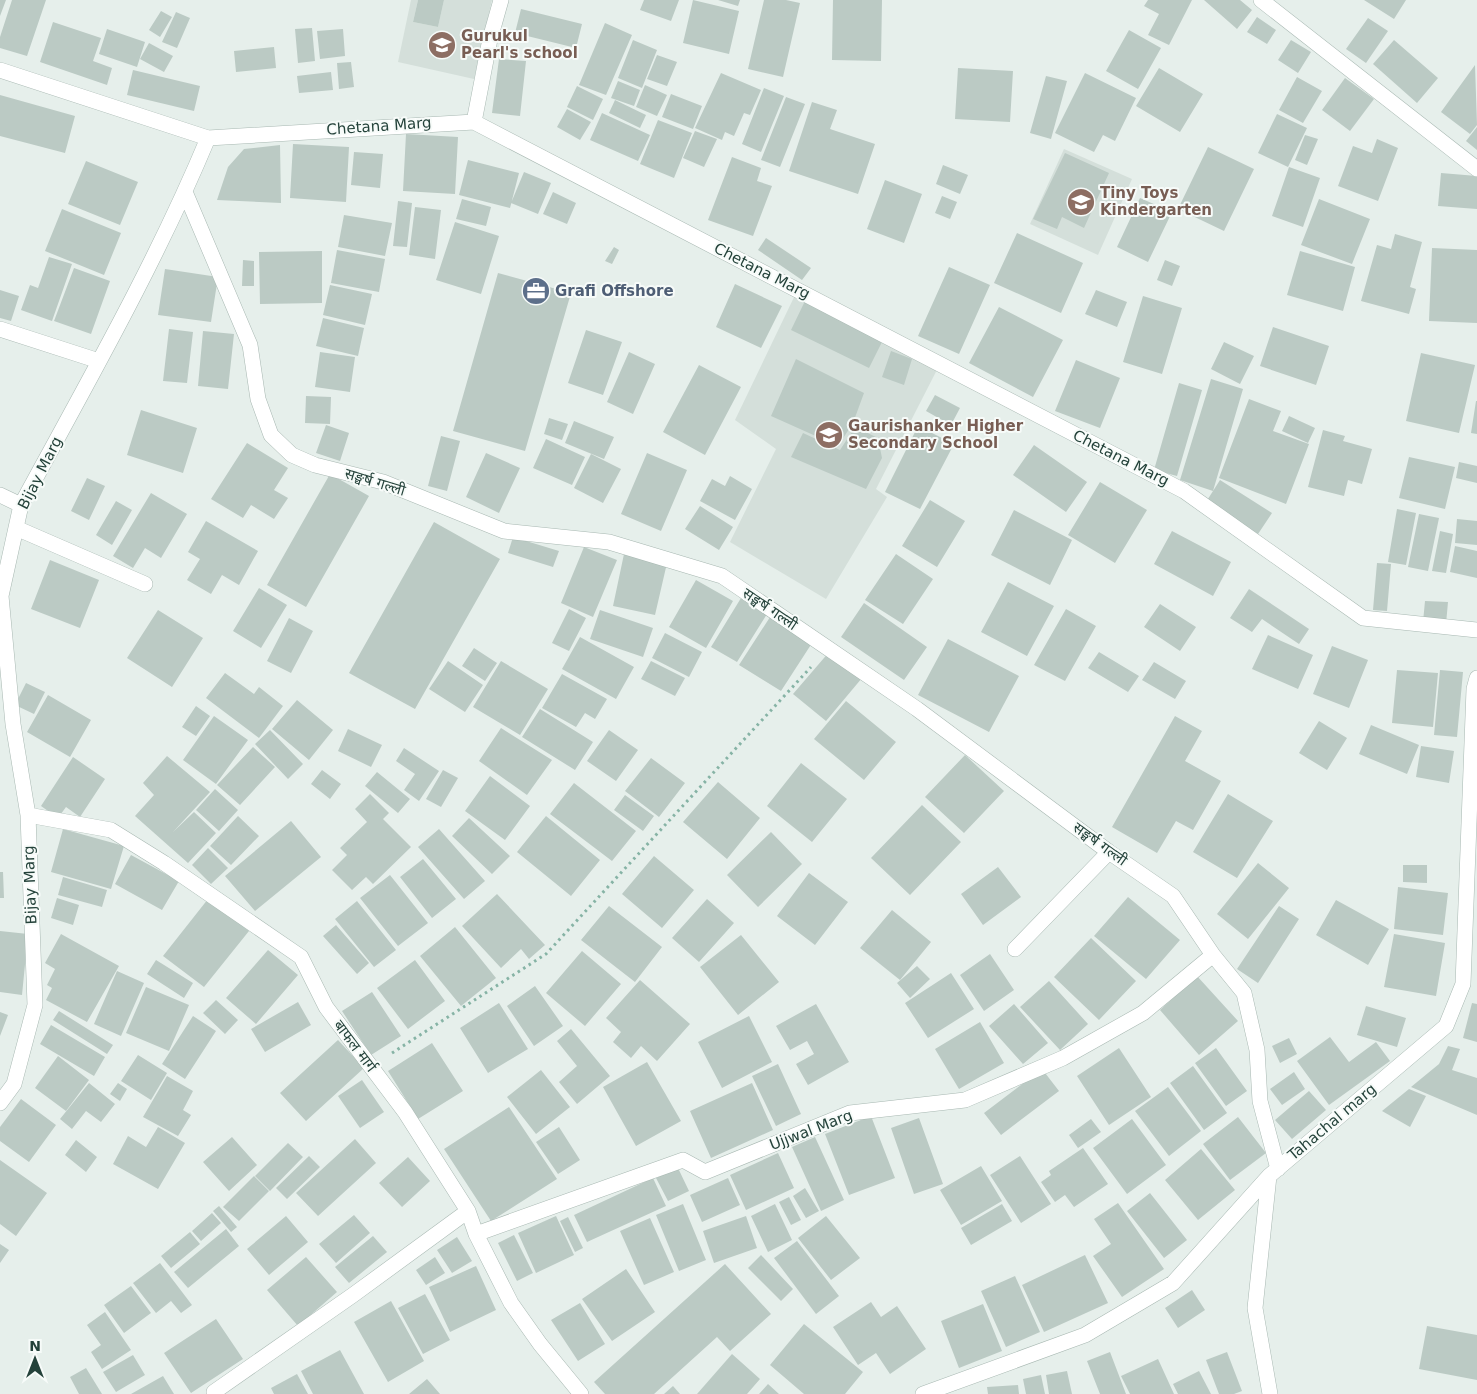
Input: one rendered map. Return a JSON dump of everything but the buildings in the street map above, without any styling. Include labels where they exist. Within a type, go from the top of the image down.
[{"type":"street","points":[[474,122],[490,39],[501,0]]},
{"type":"street","points":[[1267,2],[1477,169]]},
{"type":"street","name":"Chetana Marg","points":[[0,70],[208,138],[474,122],[1184,491],[1363,618],[1477,630]]},
{"type":"street","name":"Bijay Marg","points":[[0,1103],[14,1084],[35,1005],[28,815],[6,726],[2,596],[16,528],[21,505],[99,361],[185,192],[208,138]]},
{"type":"street","name":"सङ्घर्ष गल्ली","points":[[185,192],[250,345],[258,399],[271,434],[292,455],[315,465],[384,482],[504,531],[609,542],[722,576],[917,710],[1109,852],[1173,896],[1213,955],[1244,993],[1258,1050],[1260,1101],[1273,1172]]},
{"type":"street","points":[[0,329],[99,361]]},
{"type":"street","points":[[0,495],[21,505]]},
{"type":"street","points":[[16,528],[145,584]]},
{"type":"street","name":"Tahachal marg","points":[[924,1394],[1085,1335],[1173,1283],[1273,1172],[1446,1026],[1463,984],[1474,689],[1477,678]]},
{"type":"street","name":"बाफल मार्ग","points":[[28,815],[111,830],[164,863],[301,957],[326,1007],[405,1112],[468,1211],[476,1234],[511,1302],[540,1344],[582,1394]]},
{"type":"street","points":[[1015,949],[1109,852]]},
{"type":"street","name":"Ujjwal Marg","points":[[476,1234],[683,1160],[705,1172],[850,1113],[965,1100],[1063,1058],[1143,1013],[1213,955]]},
{"type":"street","points":[[1270,1394],[1256,1308],[1273,1172]]},
{"type":"street","points":[[214,1392],[353,1295],[468,1211]]},
{"type":"path","points":[[371,1067],[546,954],[828,648]]},
{"type":"shaded area","name":"Gurukul Pearl's school","points":[[411,0],[418,0],[413,22],[438,27],[444,0],[492,0],[474,79],[398,62]]},
{"type":"shaded area","name":"Tiny Toys Kindergarten","points":[[1064,149],[1132,179],[1098,255],[1030,224]]},
{"type":"shaded area","name":"Gaurishanker Higher Secondary School","points":[[797,291],[942,360],[876,489],[887,497],[826,599],[730,542],[776,449],[735,420]]},
{"type":"place","name":"Gurukul Pearl's school","points":[[442,45]]},
{"type":"place","name":"Tiny Toys Kindergarten","points":[[1081,202]]},
{"type":"place","name":"Grafi Offshore","points":[[536,291]]},
{"type":"place","name":"Gaurishanker Higher Secondary School","points":[[829,435]]}]
